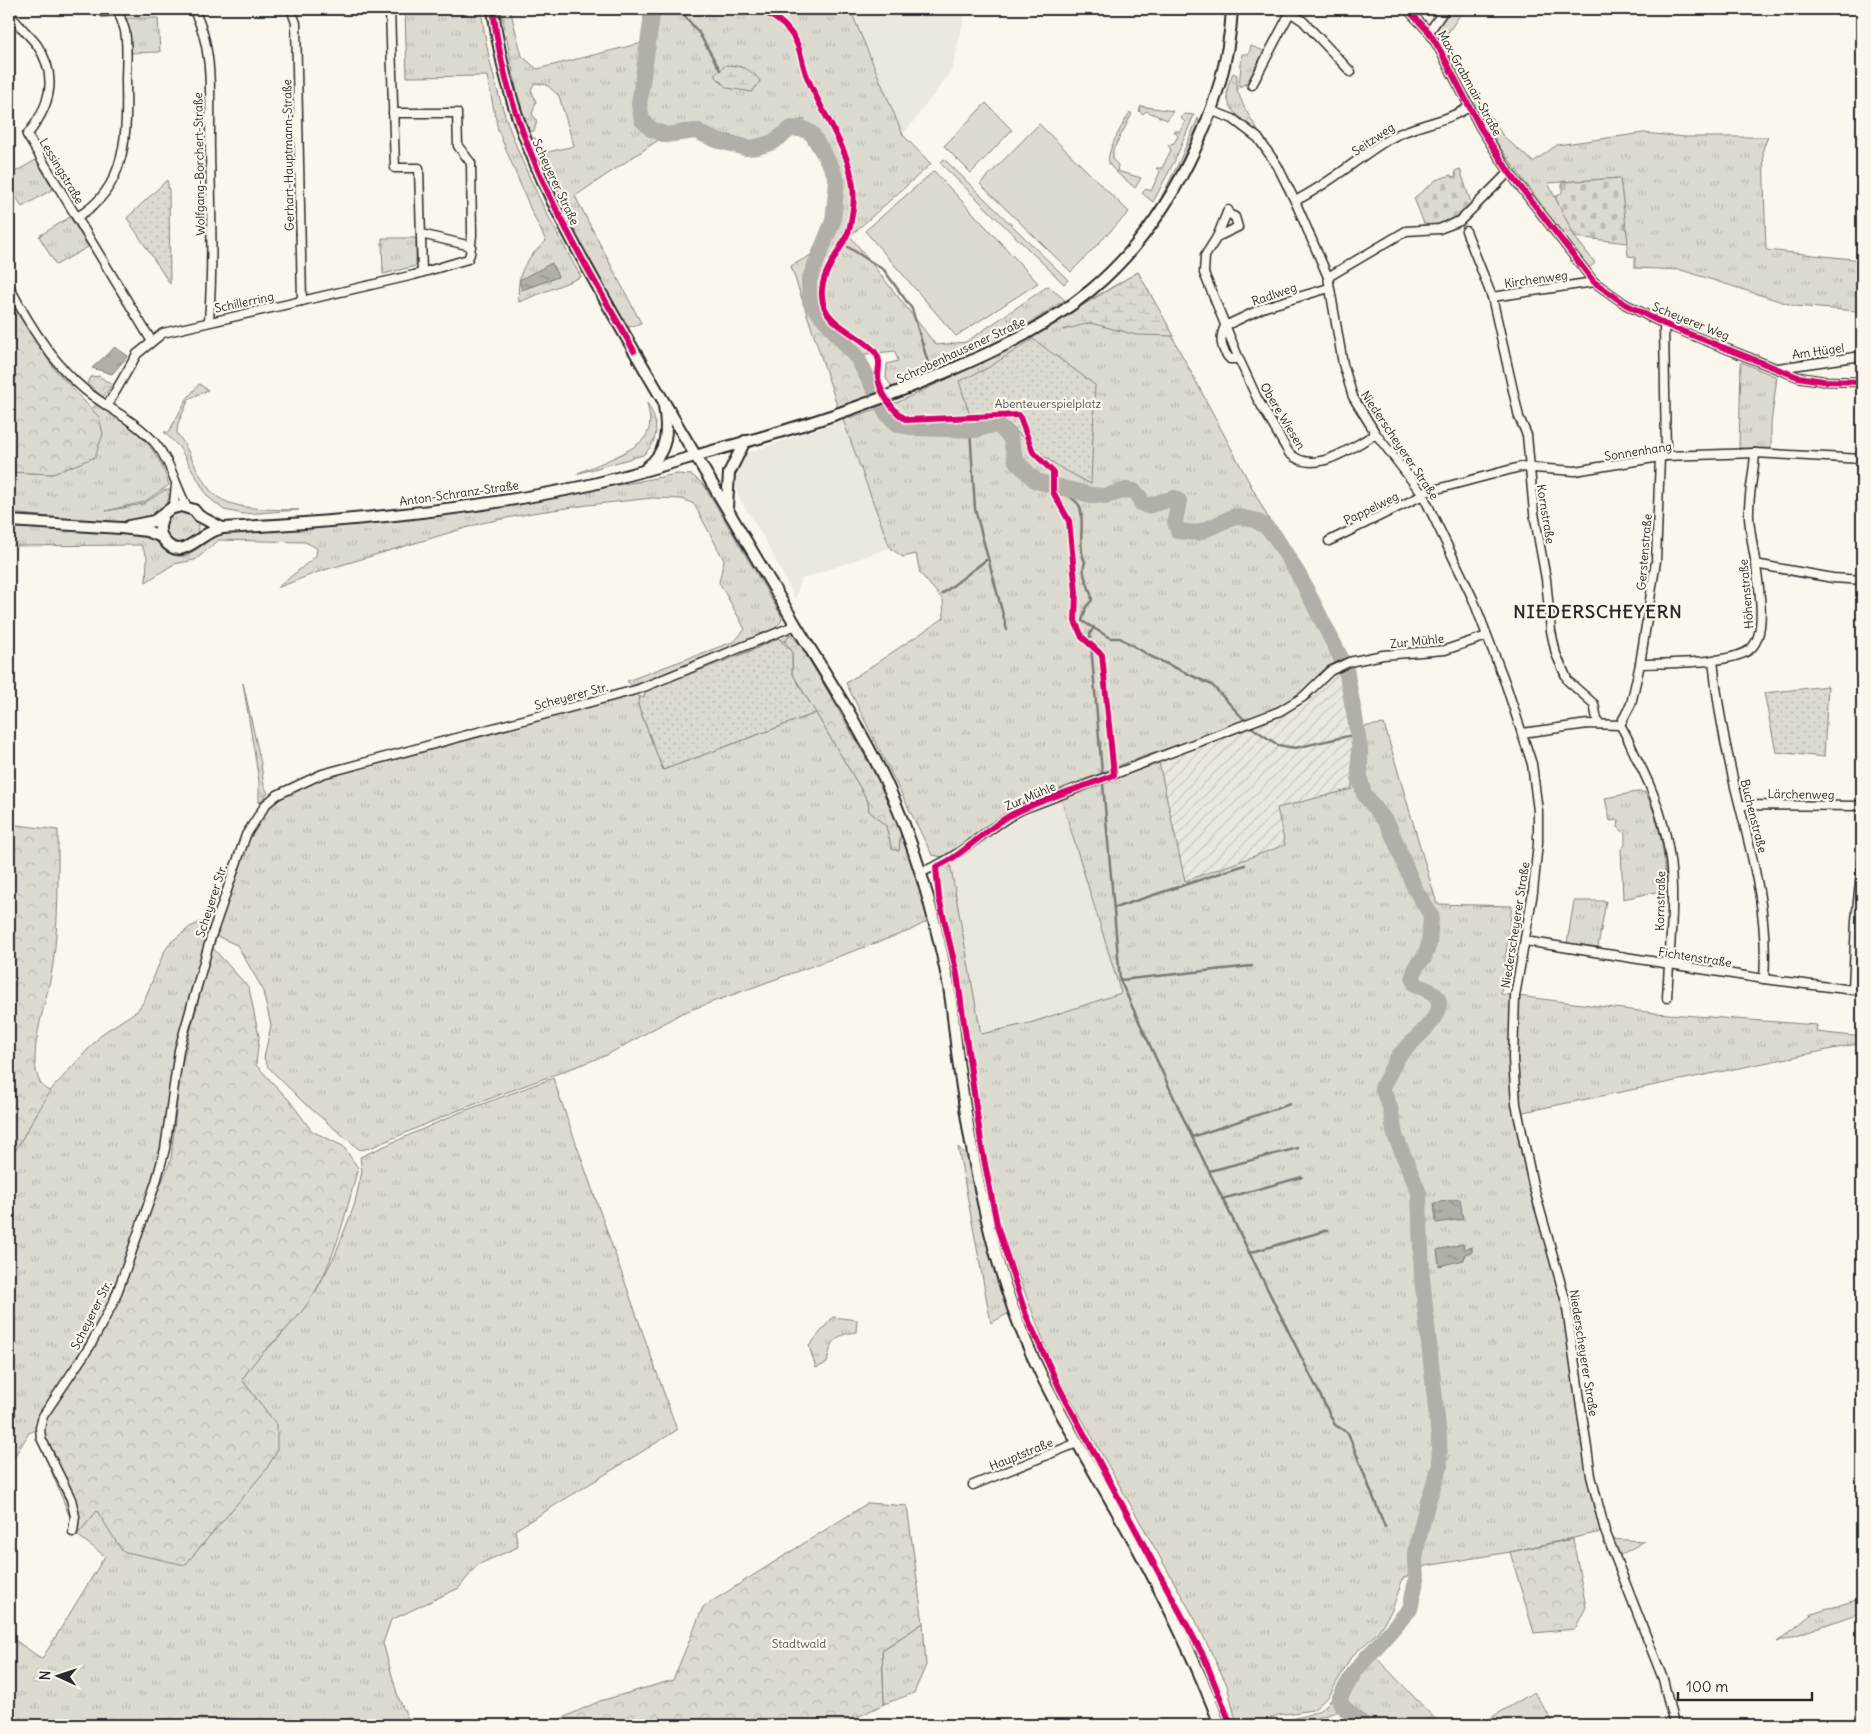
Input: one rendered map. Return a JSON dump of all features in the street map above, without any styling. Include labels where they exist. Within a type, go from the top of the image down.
[{"type":"main road","name":"Scheyerer Straße","points":[[493,9],[501,65],[510,100],[538,172],[571,240],[663,400],[862,735],[905,826],[921,872],[936,925],[950,993],[970,1136],[987,1222],[1014,1312],[1077,1443],[1136,1546],[1188,1645],[1220,1725]]},
{"type":"main road","name":"Schrobenhausener Straße","points":[[696,455],[745,442],[895,394],[1014,341],[1065,310],[1093,289],[1137,244],[1178,181],[1210,110],[1229,49],[1232,9]]},
{"type":"main road","points":[[641,471],[656,459],[664,446],[667,432],[663,400]]},
{"type":"main road","points":[[727,508],[729,473],[745,442]]},
{"type":"main road","name":"Anton-Schranz-Straße","points":[[9,521],[121,528],[154,533],[162,536],[169,545],[177,548],[190,546],[222,528],[417,513],[586,485],[696,455]]},
{"type":"main road","points":[[187,507],[199,516],[222,528]]},
{"type":"main road","name":"Anton-Schranz-Straße","points":[[121,528],[154,521],[167,512],[187,507]]},
{"type":"main road","points":[[162,536],[160,526],[167,512]]},
{"type":"main road","points":[[198,540],[202,528],[199,516]]},
{"type":"street","points":[[77,216],[94,205],[107,191],[119,168],[124,153],[127,121],[125,35],[118,10],[103,12],[103,9]]},
{"type":"street","name":"Wolfgang-Borchert-Straße","points":[[193,9],[201,28],[207,63],[212,270],[210,321]]},
{"type":"street","name":"Gerhart-Hauptmann-Straße","points":[[292,9],[296,23],[302,301]]},
{"type":"street","points":[[390,9],[394,168],[419,168],[422,272]]},
{"type":"street","name":"Max-Grabmair-Straße","points":[[1407,9],[1429,32],[1469,107],[1509,172]]},
{"type":"street","points":[[1429,32],[1445,9]]},
{"type":"street","points":[[1252,85],[1292,11],[1300,17],[1351,72]]},
{"type":"street","name":"Lessingstraße","points":[[9,13],[37,46],[49,74],[50,89],[46,107],[27,135],[151,340]]},
{"type":"street","name":"Seitzweg","points":[[1295,201],[1334,179],[1388,139],[1406,131],[1454,116],[1469,107]]},
{"type":"street","name":"Niederscheyerer Straße","points":[[1210,110],[1233,119],[1258,138],[1277,165],[1295,201],[1328,277],[1348,383],[1353,397],[1376,434],[1422,494],[1473,599],[1532,764],[1538,812],[1534,892],[1515,996],[1513,1059],[1520,1129],[1533,1186],[1566,1302],[1591,1476],[1608,1540],[1663,1679],[1674,1725]]},
{"type":"street","points":[[393,113],[457,113],[458,146],[471,163],[471,246],[421,234]]},
{"type":"street","points":[[1328,277],[1406,231],[1439,229],[1460,221],[1509,172]]},
{"type":"street","name":"Scheyerer Weg","points":[[1509,172],[1594,282],[1625,304],[1664,324],[1810,380],[1862,382]]},
{"type":"street","name":"Obere Wiesen","points":[[1217,237],[1238,227],[1235,217],[1227,211],[1217,237],[1206,256],[1204,273],[1257,398],[1289,453],[1296,460],[1310,464],[1324,461],[1376,434]]},
{"type":"street","name":"Kirchenweg","points":[[1466,231],[1492,297],[1594,282]]},
{"type":"street","name":"Schillerring","points":[[107,406],[137,354],[151,340],[168,331],[422,272],[468,259],[471,246]]},
{"type":"street","points":[[9,286],[43,343],[61,366],[82,388],[153,441],[168,462],[187,507]]},
{"type":"street","name":"Radlweg","points":[[1226,325],[1265,307],[1329,288]]},
{"type":"street","name":"Kornstraße","points":[[1492,297],[1519,417],[1527,435],[1534,513],[1546,579],[1551,631],[1556,654],[1568,681],[1594,704],[1598,724]]},
{"type":"street","name":"Gerstenstraße","points":[[1620,724],[1631,704],[1640,664],[1656,561],[1663,457],[1664,324]]},
{"type":"street","name":"Obere Wiesen","points":[[1226,325],[1221,336],[1222,348],[1230,360],[1239,359]]},
{"type":"street","name":"Am Hügel","points":[[1778,368],[1862,356]]},
{"type":"street","name":"Sonnenhang","points":[[1422,494],[1513,468],[1529,467],[1575,471],[1663,457],[1754,453],[1862,459]]},
{"type":"street","name":"Höhenstraße","points":[[1640,664],[1713,660],[1744,653],[1759,639],[1762,620],[1749,503],[1754,453]]},
{"type":"street","points":[[167,512],[176,496],[176,483]]},
{"type":"street","name":"Pappelweg","points":[[1329,541],[1422,494]]},
{"type":"street","points":[[1755,564],[1834,578],[1862,580]]},
{"type":"street","name":"Scheyerer Str.","points":[[73,1532],[75,1516],[71,1499],[44,1446],[40,1428],[41,1422],[44,1411],[90,1346],[114,1301],[156,1182],[165,1149],[176,1066],[211,937],[246,835],[266,804],[277,795],[322,774],[639,689],[796,625]]},
{"type":"street","name":"Zur Mühle","points":[[921,872],[948,861],[1012,815],[1256,721],[1303,697],[1322,677],[1337,667],[1353,661],[1383,655],[1435,652],[1487,636]]},
{"type":"street","name":"Buchenstraße","points":[[1713,660],[1718,708],[1761,897],[1766,952],[1764,979]]},
{"type":"street","points":[[1522,733],[1598,724],[1620,724]]},
{"type":"street","name":"Kornstraße","points":[[1620,724],[1657,801],[1670,848],[1673,912],[1667,998]]},
{"type":"street","name":"Lärchenweg","points":[[1740,805],[1862,806]]},
{"type":"street","points":[[1853,990],[1856,920],[1862,863]]},
{"type":"street","name":"Fichtenstraße","points":[[1525,941],[1669,965],[1862,991]]},
{"type":"street","name":"Hauptstraße","points":[[973,1485],[1077,1443]]},
{"type":"shaded area","points":[[850,9],[966,9],[952,70],[903,135]]},
{"type":"shaded area","points":[[843,420],[890,548],[801,579],[795,599],[768,545],[739,497],[735,482],[737,472],[734,470],[741,457],[747,453]]},
{"type":"shaded area","points":[[1347,667],[1360,727],[1352,746],[1353,789],[1277,808],[1286,845],[1184,882],[1159,763],[1309,699],[1326,677]]},
{"type":"shaded area","points":[[1061,798],[1122,993],[1030,1023],[969,1037],[942,900],[939,870],[995,831]]},
{"type":"green space","points":[[405,9],[481,9],[487,47],[505,116],[517,148],[546,212],[581,277],[519,302],[519,283],[527,261],[546,241],[498,130],[487,76],[407,77]]},
{"type":"green space","points":[[501,9],[510,9],[522,56],[537,69],[646,42],[643,9],[850,9],[903,135],[931,164],[850,236],[936,345],[966,342],[1048,286],[1065,300],[1011,335],[976,352],[892,387],[886,378],[887,364],[898,361],[895,351],[857,355],[813,303],[811,283],[817,264],[835,228],[843,190],[842,178],[832,182],[832,168],[818,137],[804,120],[795,122],[770,136],[750,141],[729,135],[715,135],[701,124],[681,125],[575,196],[641,323],[627,328],[590,266],[558,204],[563,201],[534,137],[544,153],[574,146],[559,96],[547,85],[535,83],[531,89],[536,102],[532,114],[537,121],[534,131],[530,132],[526,124],[523,123]]},
{"type":"green space","points":[[1447,9],[1464,9],[1445,37],[1471,85],[1503,136],[1533,162],[1557,145],[1644,133],[1685,137],[1768,137],[1763,149],[1766,250],[1862,260],[1862,281],[1860,281],[1857,311],[1795,306],[1681,270],[1635,268],[1635,257],[1628,256],[1620,178],[1548,183],[1575,237],[1595,263],[1589,268],[1584,264],[1501,149],[1433,34]]},
{"type":"green space","points":[[127,18],[158,18],[160,52],[127,53]]},
{"type":"green space","points":[[1251,46],[1264,51],[1247,83],[1239,87],[1242,54],[1249,54]]},
{"type":"green space","points":[[726,65],[745,68],[760,81],[752,92],[727,88],[714,75]]},
{"type":"green space","points":[[1233,73],[1237,75],[1237,90],[1244,107],[1261,136],[1238,116],[1229,103],[1227,95],[1228,85]]},
{"type":"green space","points":[[986,103],[1012,130],[971,173],[944,146]]},
{"type":"green space","points":[[1141,106],[1173,111],[1167,120],[1146,111],[1143,114],[1139,111]]},
{"type":"green space","points":[[1130,112],[1132,114],[1113,150],[1113,160],[1118,165],[1117,171],[1141,178],[1135,188],[1114,170],[1109,163],[1110,152]]},
{"type":"green space","points":[[1184,114],[1194,115],[1175,160],[1153,202],[1142,193],[1146,189],[1151,191],[1160,172],[1156,168],[1162,168],[1171,150],[1168,145],[1174,143],[1178,136],[1174,131],[1180,131],[1185,122],[1181,118]]},
{"type":"green space","points":[[1198,118],[1199,123],[1173,180],[1158,204],[1179,162]]},
{"type":"green space","points":[[1039,124],[1129,212],[1071,272],[980,184]]},
{"type":"green space","points":[[944,159],[1068,280],[1064,284],[940,163]]},
{"type":"green space","points":[[36,160],[53,189],[22,207],[9,184],[9,175]]},
{"type":"green space","points":[[1460,169],[1472,206],[1450,220],[1425,226],[1414,198],[1436,180],[1451,175],[1451,177],[1456,176],[1455,171]]},
{"type":"green space","points":[[934,171],[1038,283],[956,336],[865,231]]},
{"type":"green space","points":[[1620,178],[1628,243],[1575,237],[1555,197],[1562,193],[1562,182]]},
{"type":"green space","points":[[167,180],[169,190],[170,284],[127,218]]},
{"type":"green space","points":[[70,217],[88,247],[56,265],[39,236]]},
{"type":"green space","points":[[382,238],[416,238],[416,266],[383,274]]},
{"type":"green space","points":[[820,238],[806,278],[808,298],[817,316],[842,344],[871,395],[838,408],[791,266],[811,255]]},
{"type":"green space","points":[[1138,272],[1347,667],[1326,677],[1310,699],[1131,761],[1012,808],[961,847],[942,857],[932,855],[846,683],[944,618],[943,600],[920,573],[916,554],[903,557],[890,548],[843,420],[898,402],[986,361]]},
{"type":"green space","points":[[1138,272],[1174,336],[1137,335],[1090,323],[1063,330],[1055,322]]},
{"type":"green space","points":[[9,301],[56,371],[99,417],[103,434],[95,457],[53,474],[9,472]]},
{"type":"green space","name":"Abenteuerspielplatz","points":[[1033,339],[1095,385],[1091,484],[1061,468],[1035,450],[1009,424],[980,416],[970,416],[959,381],[986,369]]},
{"type":"green space","points":[[1741,362],[1777,377],[1771,424],[1771,448],[1739,448]]},
{"type":"green space","points":[[99,376],[112,385],[103,397],[87,383],[91,377]]},
{"type":"green space","points":[[199,384],[208,390],[189,399],[178,423],[177,433],[210,490],[218,497],[239,506],[299,510],[244,514],[224,510],[208,497],[179,447],[164,432],[169,432],[186,400]]},
{"type":"green space","points":[[647,403],[654,416],[656,430],[653,443],[643,455],[576,474],[626,452],[643,440],[647,434],[650,418]]},
{"type":"green space","points":[[97,404],[132,428],[150,447],[164,470],[169,485],[144,502],[106,511],[143,504],[165,490],[171,490],[163,508],[155,516],[144,520],[128,521],[85,520],[9,513],[9,472],[53,474],[99,417],[91,409]]},
{"type":"green space","points":[[677,474],[692,475],[704,485],[782,617],[781,622],[774,629],[632,686],[627,681],[735,641],[745,629],[719,582],[724,560],[694,504],[682,499],[652,498],[588,505],[482,523],[318,572],[277,588],[316,556],[317,548],[305,542],[219,540],[195,560],[174,564],[146,582],[147,557],[141,545],[9,546],[9,527],[140,534],[154,537],[172,555],[180,556],[188,554],[221,534],[354,525],[434,516],[525,502]]},
{"type":"green space","points":[[181,510],[193,515],[198,527],[193,539],[181,544],[169,539],[164,527],[169,515]]},
{"type":"green space","points":[[777,634],[790,634],[785,642],[778,638],[682,681],[681,677]]},
{"type":"green space","points":[[790,634],[803,648],[881,784],[901,829],[899,851],[892,849],[886,826],[869,811],[868,801],[792,673],[792,651],[785,642]]},
{"type":"green space","points":[[778,638],[792,651],[792,673],[816,713],[663,770],[638,705],[640,697],[644,697],[645,691],[751,651]]},
{"type":"green space","points":[[243,683],[264,786],[268,793],[259,803],[259,781]]},
{"type":"green space","points":[[1828,686],[1824,757],[1776,752],[1764,693]]},
{"type":"green space","points":[[635,693],[640,697],[638,705],[663,770],[816,713],[868,801],[869,811],[886,826],[892,849],[899,851],[901,829],[927,911],[928,921],[909,931],[682,1013],[607,1055],[459,1110],[370,1148],[360,1150],[304,1103],[268,1067],[264,1058],[271,1025],[262,988],[237,945],[214,935],[244,848],[260,817],[281,796],[321,778]]},
{"type":"green space","points":[[1384,724],[1437,904],[1512,906],[1501,994],[1655,1013],[1817,1025],[1816,1032],[1862,1037],[1862,1043],[1523,1112],[1533,1186],[1566,1302],[1591,1476],[1608,1539],[1645,1541],[1615,1558],[1605,1531],[1510,1552],[1426,1566],[1403,1578],[1392,1610],[1377,1633],[1351,1657],[1329,1696],[1313,1710],[1278,1715],[1254,1725],[1237,1725],[1227,1685],[1196,1621],[1056,1373],[1012,1259],[997,1214],[986,1160],[969,1037],[942,900],[939,870],[950,863],[981,1034],[1030,1023],[1121,993],[1061,798],[1159,763],[1185,881],[1285,845],[1277,808],[1352,789],[1352,746],[1360,727]]},
{"type":"green space","points":[[1645,792],[1655,816],[1665,865],[1666,890],[1623,899],[1621,849],[1625,845],[1625,834],[1618,827],[1619,820],[1610,821],[1605,798]]},
{"type":"green space","points":[[9,824],[58,830],[58,863],[57,914],[53,964],[37,1036],[35,1058],[40,1082],[50,1091],[9,1161]]},
{"type":"green space","points":[[1574,901],[1606,901],[1598,947],[1567,943]]},
{"type":"green space","points":[[213,916],[177,1040],[172,1069],[165,1149],[114,1301],[40,1428],[29,1433],[9,1465],[9,1161],[50,1091],[103,1033],[137,1011],[144,1001],[164,952],[171,942],[190,927]]},
{"type":"green space","points":[[212,947],[249,988],[259,1037],[256,1065],[289,1100],[312,1131],[343,1146],[358,1168],[337,1242],[322,1278],[303,1310],[256,1360],[242,1380],[277,1425],[277,1451],[265,1471],[185,1565],[122,1551],[97,1511],[77,1535],[44,1453],[41,1422],[114,1301],[171,1159],[180,1072]]},
{"type":"green space","points":[[553,1078],[677,1430],[515,1530],[518,1547],[477,1565],[459,1588],[391,1620],[383,1643],[398,1697],[411,1725],[9,1725],[9,1636],[42,1659],[105,1556],[77,1535],[96,1511],[277,1425],[242,1380],[253,1361],[278,1339],[316,1291],[335,1255],[354,1206],[362,1172],[360,1157],[461,1112]]},
{"type":"green space","points":[[958,1147],[969,1157],[988,1248],[1009,1313],[991,1323]]},
{"type":"green space","points":[[833,1317],[857,1320],[856,1332],[838,1338],[832,1345],[827,1363],[816,1368],[809,1346]]},
{"type":"green space","name":"Stadtwald","points":[[868,1503],[907,1506],[923,1623],[882,1650],[884,1704],[841,1725],[547,1725],[600,1701],[673,1680],[703,1607]]},
{"type":"green space","points":[[1573,1539],[1586,1607],[1575,1629],[1534,1633],[1510,1552]]},
{"type":"green space","points":[[1862,1598],[1862,1612],[1777,1642],[1812,1614]]},
{"type":"green space","points":[[923,1623],[926,1665],[914,1693],[884,1704],[882,1650]]},
{"type":"green space","points":[[1366,1647],[1441,1725],[1350,1725],[1340,1711],[1293,1725],[1273,1725],[1314,1713],[1324,1707],[1335,1694],[1359,1654]]},
{"type":"green space","points":[[1534,1692],[1555,1725],[1479,1725]]},
{"type":"water","points":[[552,263],[558,277],[522,290],[519,280]]},
{"type":"water","points":[[115,347],[128,356],[112,374],[92,368]]},
{"type":"water","points":[[1460,1199],[1463,1219],[1436,1223],[1434,1203]]},
{"type":"water","points":[[1463,1244],[1464,1249],[1472,1247],[1472,1252],[1465,1254],[1464,1260],[1439,1266],[1437,1250]]},
{"type":"waterway","points":[[653,9],[639,104],[642,120],[651,129],[666,135],[695,131],[716,140],[746,148],[758,147],[773,142],[792,128],[806,130],[812,134],[832,168],[837,181],[833,221],[809,280],[810,302],[858,359],[887,414],[899,425],[915,428],[976,430],[988,426],[999,426],[1010,437],[1016,461],[1036,481],[1091,495],[1106,496],[1126,490],[1134,491],[1140,497],[1141,503],[1147,506],[1175,498],[1179,501],[1175,522],[1178,531],[1198,533],[1235,516],[1254,520],[1265,526],[1274,535],[1300,577],[1342,660],[1346,669],[1353,708]]},
{"type":"waterway","points":[[679,9],[699,33],[720,70]]},
{"type":"waterway","points":[[848,247],[884,270],[912,309],[929,366]]},
{"type":"waterway","points":[[970,428],[975,509],[1007,630]]},
{"type":"waterway","points":[[1060,488],[1078,504],[1081,512],[1084,572],[1092,600],[1086,607],[1082,621],[1110,638],[1120,638],[1152,657],[1212,685],[1251,727],[1278,745],[1295,748],[1357,734]]},
{"type":"waterway","points":[[942,594],[986,560]]},
{"type":"waterway","points":[[1094,627],[1090,634],[1120,980],[1192,1137],[1335,1425],[1348,1433],[1385,1527]]},
{"type":"waterway","points":[[1354,711],[1360,750],[1360,779],[1364,794],[1389,826],[1415,889],[1431,915],[1429,944],[1424,958],[1417,965],[1413,976],[1415,984],[1435,995],[1439,1002],[1436,1016],[1398,1057],[1382,1088],[1390,1107],[1395,1135],[1419,1193],[1422,1278],[1439,1437],[1440,1467],[1428,1501],[1419,1536],[1415,1559],[1416,1581],[1410,1609],[1355,1671],[1339,1699],[1343,1706],[1363,1725]]},
{"type":"waterway","points":[[1114,908],[1245,865]]},
{"type":"waterway","points":[[1120,980],[1252,966]]},
{"type":"waterway","points":[[1192,1137],[1290,1104]]},
{"type":"waterway","points":[[1209,1171],[1298,1148]]},
{"type":"waterway","points":[[1222,1199],[1302,1177]]},
{"type":"waterway","points":[[1249,1253],[1328,1230]]},
{"type":"cycle path","points":[[493,9],[501,56],[512,101],[527,144],[566,228],[634,351]]},
{"type":"cycle path","points":[[756,9],[779,21],[793,36],[806,74],[843,149],[850,171],[854,196],[850,227],[828,270],[822,287],[824,306],[828,314],[875,352],[879,361],[878,377],[881,389],[892,407],[907,420],[1019,415],[1033,452],[1053,472],[1053,492],[1069,521],[1076,592],[1075,621],[1082,637],[1102,655],[1114,775],[1034,804],[1000,822],[956,856],[936,867],[939,898],[957,974],[982,1149],[998,1229],[1026,1315],[1060,1389],[1204,1657],[1231,1725]]},
{"type":"cycle path","points":[[1407,9],[1429,32],[1480,127],[1509,172],[1594,282],[1625,304],[1664,324],[1798,377],[1823,381],[1862,382]]},
{"type":"district","name":"NIEDERSCHEYERN","points":[[1598,611]]}]
